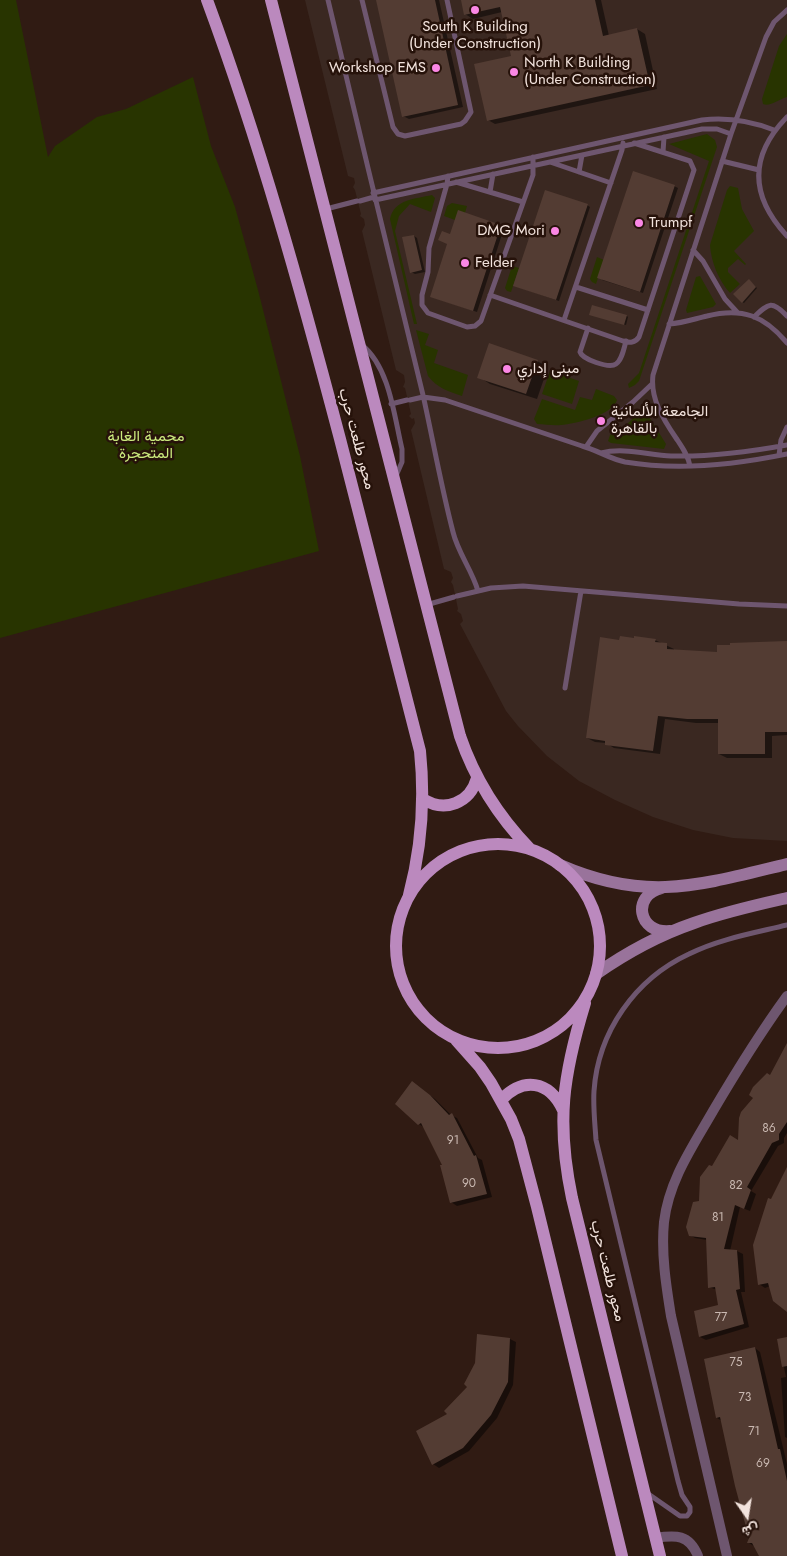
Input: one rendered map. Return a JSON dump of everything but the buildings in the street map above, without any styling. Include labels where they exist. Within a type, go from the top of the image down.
[{"type":"main road","name":"محور طلعت حرب","points":[[207,0],[231,64],[320,364],[420,751],[423,799],[420,847],[409,895]]},
{"type":"main road","name":"محور طلعت حرب","points":[[270,0],[460,736],[476,778],[503,819],[530,849]]},
{"type":"main road","points":[[423,799],[429,803],[442,806],[456,804],[472,791],[476,778]]},
{"type":"main road","points":[[480,845],[514,845],[530,849],[560,865],[573,876],[583,889],[597,921],[600,938],[600,956],[596,974],[589,992],[579,1008],[551,1033],[534,1041],[518,1045],[493,1047],[454,1038],[427,1020],[416,1008],[407,993],[401,978],[395,944],[402,911],[409,895],[419,880],[446,858],[462,850],[480,845]]},
{"type":"main road","points":[[673,931],[662,932],[652,928],[644,920],[643,904],[648,895],[657,889],[690,886],[787,864]]},
{"type":"main road","points":[[560,865],[614,884],[664,888]]},
{"type":"main road","points":[[596,974],[628,954],[673,931],[714,916],[787,898]]},
{"type":"main road","name":"محور طلعت حرب","points":[[589,992],[568,1066],[563,1110],[564,1153],[569,1182],[660,1556]]},
{"type":"main road","points":[[454,1038],[480,1067],[501,1100],[516,1132],[525,1159],[622,1556]]},
{"type":"main road","points":[[501,1100],[510,1091],[522,1085],[535,1085],[548,1089],[557,1098],[563,1110]]},
{"type":"street","points":[[727,1556],[671,1316],[666,1282],[664,1221],[671,1194],[689,1151],[738,1069],[787,996]]},
{"type":"street","points":[[655,1538],[670,1536],[682,1538],[692,1545],[698,1556]]},
{"type":"lane","points":[[328,0],[423,397],[453,532],[461,555],[478,591]]},
{"type":"lane","points":[[362,0],[393,127],[398,134],[405,136],[461,124],[466,121],[471,112],[447,0]]},
{"type":"lane","points":[[690,466],[688,456],[661,413],[655,399],[652,384],[655,367],[731,134],[769,29],[787,10]]},
{"type":"lane","points":[[787,117],[774,130],[767,142],[761,156],[759,170],[763,200],[774,220],[787,236]]},
{"type":"lane","points":[[324,209],[448,176],[702,120],[736,120],[774,130]]},
{"type":"lane","points":[[374,197],[447,184],[702,129],[717,129],[731,134]]},
{"type":"lane","points":[[663,152],[664,136]]},
{"type":"lane","points":[[564,320],[611,183],[623,145],[622,138]]},
{"type":"lane","points":[[490,295],[626,341],[634,342],[640,336],[694,170],[690,161],[634,143]]},
{"type":"lane","points":[[579,172],[582,154]]},
{"type":"lane","points":[[448,176],[429,248],[428,272],[422,295],[422,305],[428,313],[471,327],[481,320],[533,175],[533,157]]},
{"type":"lane","points":[[722,161],[759,170]]},
{"type":"lane","points":[[548,162],[611,183]]},
{"type":"lane","points":[[490,192],[493,174]]},
{"type":"lane","points":[[456,182],[523,202]]},
{"type":"lane","points":[[693,250],[702,261],[725,299],[737,312]]},
{"type":"lane","points":[[576,287],[648,310]]},
{"type":"lane","points":[[754,317],[765,307],[772,305],[778,306],[787,316]]},
{"type":"lane","points":[[669,324],[686,323],[718,313],[737,312],[754,317],[772,328],[787,343]]},
{"type":"lane","points":[[588,328],[580,352],[584,358],[607,366],[614,365],[620,360],[626,341]]},
{"type":"lane","points":[[358,342],[372,355],[381,368],[391,404],[403,456],[394,480]]},
{"type":"lane","points":[[586,447],[597,431],[634,402],[652,384]]},
{"type":"lane","points":[[391,404],[423,397],[445,400],[586,447],[624,462],[661,466],[690,466],[721,464],[787,454]]},
{"type":"lane","points":[[779,456],[779,446],[787,427]]},
{"type":"lane","points":[[601,453],[619,450],[688,456],[737,453],[787,445]]},
{"type":"lane","points":[[426,605],[478,591],[523,586],[738,604],[787,606]]},
{"type":"lane","points":[[566,688],[581,591]]},
{"type":"lane","points":[[644,1492],[682,1517],[687,1516],[690,1512],[690,1507],[682,1495],[678,1481],[596,1140],[593,1106],[600,1059],[605,1041],[620,1013],[643,985],[657,973],[689,954],[706,947],[787,925]]},
{"type":"shaded area","name":"الجامعة الألمانية بالقاهرة","points":[[305,0],[787,0],[787,841],[733,838],[693,830],[653,817],[615,800],[579,781],[547,756],[506,711],[460,624],[463,621],[461,614],[457,611],[451,582],[453,578],[451,572],[444,569],[411,430],[415,423],[414,418],[412,419],[409,416],[411,414],[405,388],[403,387],[405,382],[404,375],[396,370],[362,231],[365,225],[364,219],[360,216],[353,187],[355,183],[354,178],[348,176]]},
{"type":"green space","name":"محمية الغابة المتحجرة","points":[[0,0],[16,0],[48,157],[55,146],[97,117],[126,109],[193,77],[211,146],[235,207],[258,290],[300,456],[319,551],[0,638]]},
{"type":"green space","points":[[787,34],[787,97],[766,105],[763,104],[762,99],[779,46]]},
{"type":"green space","points":[[707,134],[715,140],[717,147],[639,381],[629,388],[628,384],[639,373],[709,161],[669,144]]},
{"type":"green space","points":[[730,186],[738,188],[742,209],[754,231],[734,251],[746,264],[738,259],[728,268],[728,272],[740,284],[730,293],[716,271],[710,245],[727,190]]},
{"type":"green space","points":[[432,195],[435,198],[431,212],[410,204],[399,216],[395,231],[417,324],[414,324],[390,219],[396,207],[406,201]]},
{"type":"green space","points":[[452,203],[467,206],[465,213],[455,220],[444,216],[447,206]]},
{"type":"green space","points":[[597,257],[604,260],[596,284],[590,279]]},
{"type":"green space","points":[[512,266],[519,268],[511,292],[505,288]]},
{"type":"green space","points":[[700,276],[716,304],[713,307],[687,313],[686,310],[696,277]]},
{"type":"green space","points":[[416,330],[429,334],[425,345],[438,350],[434,363],[468,375],[462,396],[447,391],[428,376]]},
{"type":"green space","points":[[550,371],[579,381],[572,404],[542,394]]},
{"type":"green space","points":[[596,389],[614,396],[617,400],[609,410],[593,418],[558,425],[537,424],[534,419],[542,399],[575,410],[580,397],[592,400]]},
{"type":"green space","points":[[641,411],[646,412],[666,444],[664,449],[611,443],[608,441],[610,435],[626,425]]},
{"type":"place","name":"South K Building (Under Construction)","points":[[475,10]]},
{"type":"place","name":"Workshop EMS","points":[[436,68]]},
{"type":"place","name":"North K Building (Under Construction)","points":[[514,72]]},
{"type":"place","name":"Trumpf","points":[[639,223]]},
{"type":"place","name":"DMG Mori","points":[[555,231]]},
{"type":"place","name":"Felder","points":[[465,263]]},
{"type":"place","name":"مبنى إداري","points":[[507,369]]},
{"type":"place","name":"الجامعة الألمانية بالقاهرة","points":[[601,421]]}]
